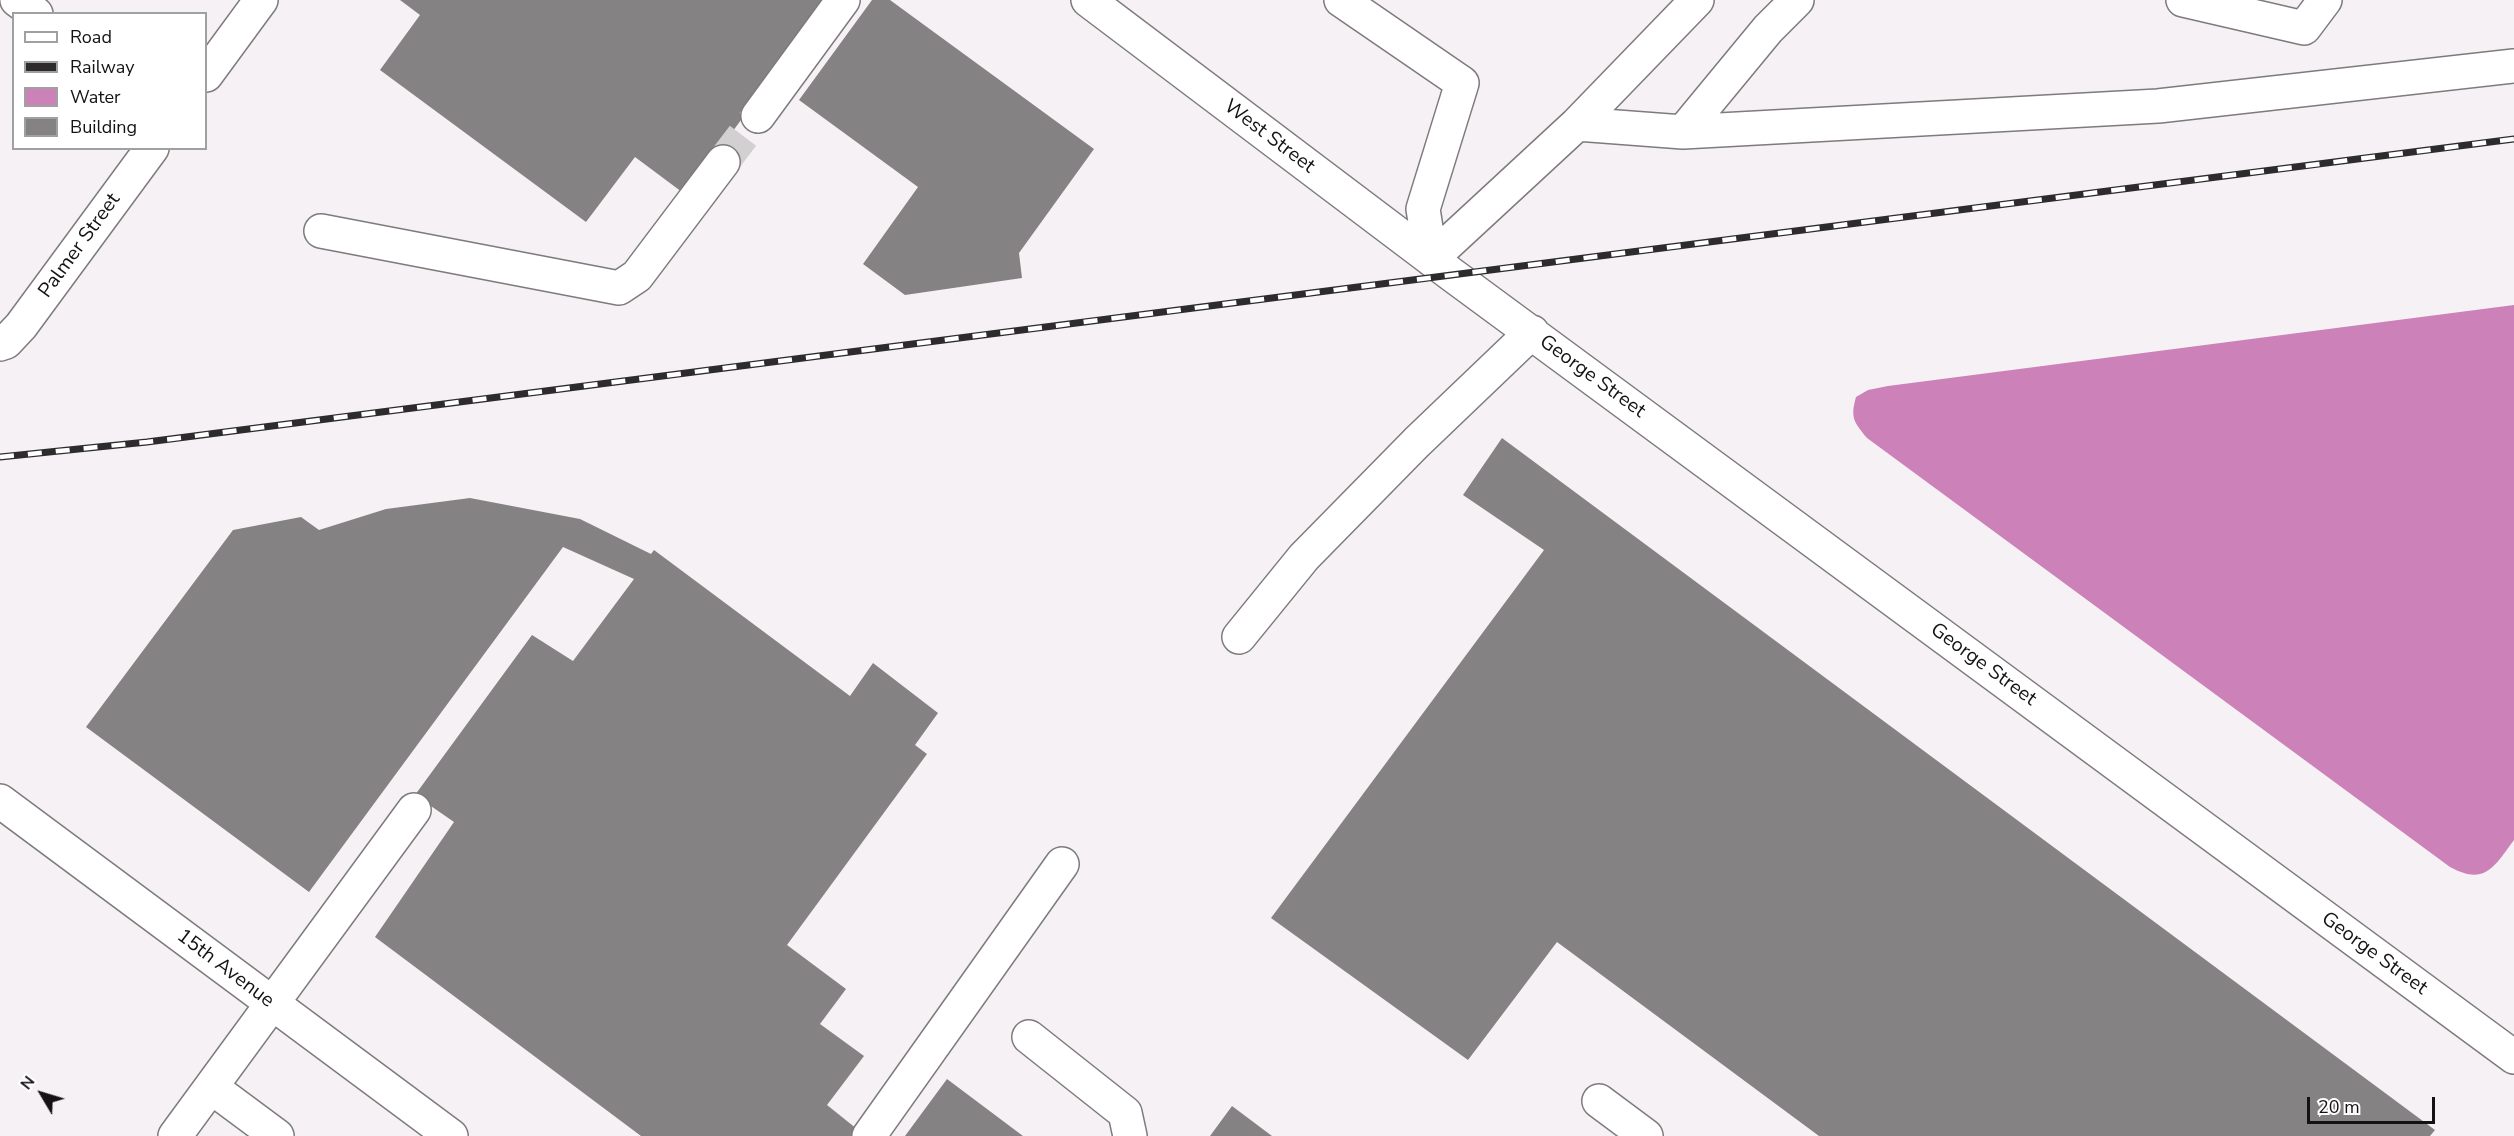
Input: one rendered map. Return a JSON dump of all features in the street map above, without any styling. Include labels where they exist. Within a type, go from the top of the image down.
[{"type":"street","points":[[17,0],[33,12]]},
{"type":"street","points":[[207,74],[261,0]]},
{"type":"street","points":[[758,116],[843,0]]},
{"type":"street","name":"West Street","points":[[1088,0],[1441,266]]},
{"type":"street","points":[[1341,0],[1462,83],[1423,209],[1441,266],[1697,0]]},
{"type":"street","points":[[1683,132],[1768,29],[1797,0]]},
{"type":"street","points":[[2183,0],[2304,28],[2325,0]]},
{"type":"street","points":[[1577,124],[1683,132],[2158,106],[2514,66]]},
{"type":"street","name":"Palmer Street","points":[[3,343],[21,326],[151,150]]},
{"type":"street","points":[[321,231],[620,288],[638,276],[723,162]]},
{"type":"street","name":"George Street","points":[[1441,266],[2514,1057]]},
{"type":"street","points":[[1239,637],[1304,557],[1532,332]]},
{"type":"street","name":"15th Avenue","points":[[0,801],[451,1136]]},
{"type":"street","points":[[175,1136],[414,810]]},
{"type":"street","points":[[868,1136],[1062,864]]},
{"type":"street","points":[[1029,1037],[1125,1113],[1130,1136]]},
{"type":"street","points":[[211,1087],[277,1136]]},
{"type":"street","points":[[1599,1101],[1646,1136]]},
{"type":"water","points":[[2514,305],[2514,840],[2488,871],[2480,874],[2472,875],[2450,867],[1867,438],[1856,424],[1853,415],[1856,397],[1868,390],[1888,386]]},
{"type":"building","points":[[400,0],[829,0],[686,195],[635,157],[586,222],[380,70],[420,15]]},
{"type":"building","points":[[872,0],[890,0],[1094,149],[1019,253],[1022,278],[905,295],[863,264],[918,187],[799,100]]},
{"type":"building","points":[[1502,438],[2435,1130],[2430,1136],[1819,1136],[1557,942],[1468,1060],[1271,918],[1544,550],[1463,495]]},
{"type":"building","points":[[470,498],[580,519],[651,554],[654,550],[850,696],[873,663],[938,713],[915,745],[927,754],[787,945],[846,989],[820,1024],[864,1056],[827,1105],[857,1129],[852,1136],[641,1136],[375,937],[454,822],[415,795],[532,635],[573,661],[634,579],[563,547],[309,892],[86,727],[233,530],[301,517],[319,530],[386,509]]},
{"type":"building","points":[[947,1079],[1023,1136],[905,1136]]},
{"type":"building","points":[[1232,1106],[1272,1136],[1210,1136]]},
{"type":"tunnel","points":[[723,162],[758,116]]},
{"type":"railway","points":[[0,457],[147,442],[2514,139]]}]
